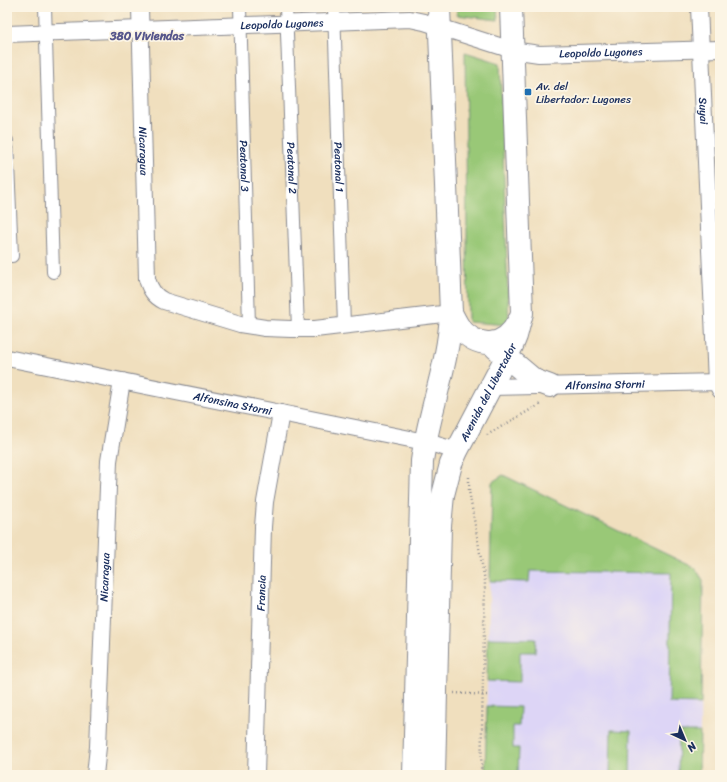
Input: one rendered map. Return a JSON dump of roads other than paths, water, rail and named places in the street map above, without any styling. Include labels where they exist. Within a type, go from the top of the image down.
[{"type":"main road","name":"Avenida del Libertador","points":[[434,775],[440,526],[443,495],[449,472],[457,451],[516,336],[522,313],[510,7]]},
{"type":"main road","points":[[414,775],[420,481],[424,443],[448,348],[451,330],[439,17]]},
{"type":"main road","points":[[451,313],[459,326],[467,334],[477,341],[486,343],[497,349],[534,380],[546,394]]},
{"type":"main road","points":[[486,343],[500,341],[506,338],[515,328],[522,313]]},
{"type":"street","points":[[45,7],[54,272]]},
{"type":"street","name":"Nicaragua","points":[[140,7],[147,279],[149,286],[153,293],[164,301],[240,324],[249,325]]},
{"type":"street","name":"Peatonal 3","points":[[240,7],[249,325]]},
{"type":"street","name":"Peatonal 2","points":[[286,7],[298,329]]},
{"type":"street","name":"Suyai","points":[[699,7],[719,385]]},
{"type":"street","name":"Leopoldo Lugones","points":[[7,34],[286,24],[335,14],[410,19],[424,22],[439,17],[512,50],[530,54],[548,55],[720,49]]},
{"type":"street","name":"Peatonal 1","points":[[335,14],[344,326]]},
{"type":"street","points":[[7,141],[12,256]]},
{"type":"street","points":[[249,325],[266,328],[315,329],[451,313]]},
{"type":"street","name":"Alfonsina Storni","points":[[7,358],[281,413],[457,451]]},
{"type":"street","name":"Nicaragua","points":[[95,775],[98,747],[109,461],[122,381]]},
{"type":"street","name":"Alfonsina Storni","points":[[490,387],[546,394],[719,385]]},
{"type":"street","name":"Francia","points":[[256,775],[263,527],[265,502],[281,413]]},
{"type":"place","name":"Av. del Libertador: Lugones","points":[[528,92]]},
{"type":"district","name":"380 Viviendas","points":[[147,36]]}]
